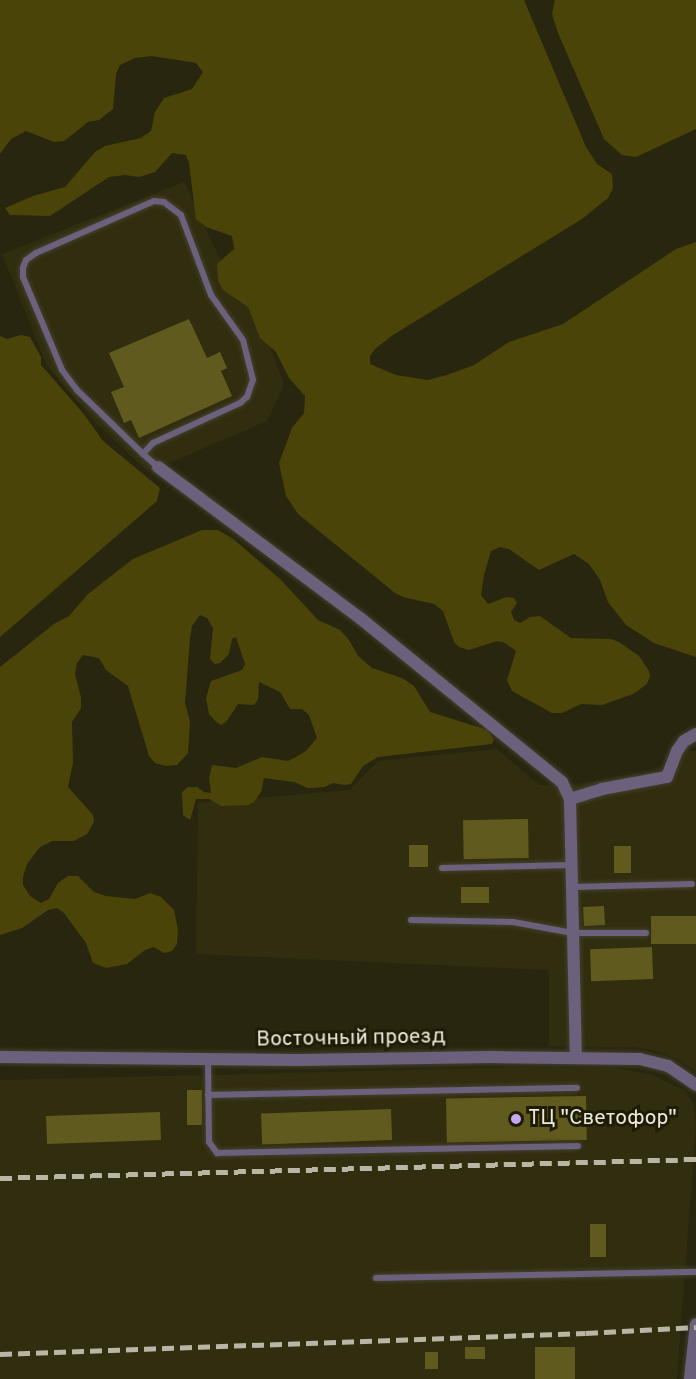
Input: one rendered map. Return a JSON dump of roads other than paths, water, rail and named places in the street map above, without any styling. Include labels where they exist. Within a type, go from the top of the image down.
[{"type":"street","points":[[158,467],[360,618],[562,782],[570,799],[576,1057]]},
{"type":"street","points":[[570,799],[602,789],[667,777],[677,751],[684,741],[696,734]]},
{"type":"street","name":"Восточный проезд","points":[[0,1057],[208,1060],[576,1057],[657,1062],[682,1073],[696,1085]]},
{"type":"street","points":[[690,1379],[696,1324]]},
{"type":"lane","points":[[143,454],[153,443],[240,403],[247,397],[253,380],[243,340],[211,295],[181,215],[164,202],[154,201],[36,253],[26,260],[23,277],[62,370],[77,390],[143,454],[158,467]]},
{"type":"lane","points":[[442,868],[572,865]]},
{"type":"lane","points":[[572,887],[692,884]]},
{"type":"lane","points":[[411,920],[513,922],[573,933],[646,933]]},
{"type":"lane","points":[[208,1060],[209,1143],[217,1153],[578,1146]]},
{"type":"lane","points":[[208,1095],[577,1088]]},
{"type":"lane","points":[[376,1278],[696,1272]]},
{"type":"railway","points":[[0,1178],[696,1159]]},
{"type":"railway","points":[[0,1354],[696,1327]]},
{"type":"place","name":"ТЦ \"Светофор\"","points":[[516,1119]]}]
